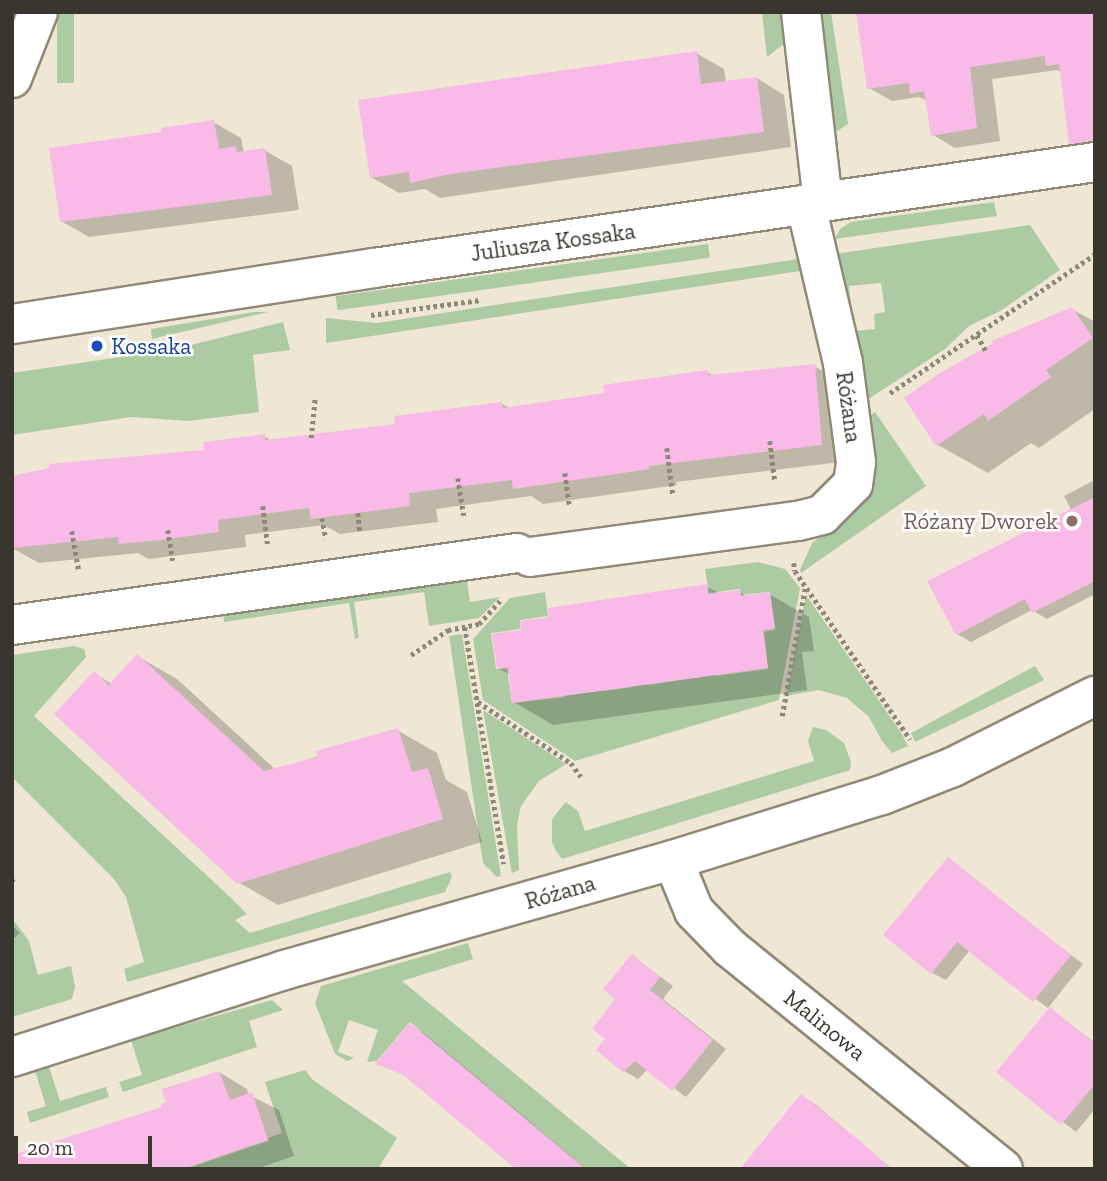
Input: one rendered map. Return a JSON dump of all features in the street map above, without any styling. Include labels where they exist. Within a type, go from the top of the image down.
[{"type":"street","points":[[12,78],[38,12]]},
{"type":"street","name":"Różana","points":[[12,625],[523,555],[798,521],[822,515],[853,484],[856,462],[843,363],[819,268],[801,12]]},
{"type":"street","name":"Juliusza Kossaka","points":[[12,324],[1095,162]]},
{"type":"street","name":"Różana","points":[[12,1057],[284,970],[673,860],[882,795],[953,767],[1095,696]]},
{"type":"street","name":"Malinowa","points":[[673,860],[683,891],[694,911],[730,948],[1003,1169]]},
{"type":"path","points":[[849,411],[868,407],[1094,254]]},
{"type":"path","points":[[976,335],[988,352]]},
{"type":"path","points":[[311,438],[315,397]]},
{"type":"path","points":[[770,442],[776,486]]},
{"type":"path","points":[[667,448],[674,500]]},
{"type":"path","points":[[565,473],[571,514]]},
{"type":"path","points":[[458,478],[465,523]]},
{"type":"path","points":[[262,506],[266,530]]},
{"type":"path","points":[[358,513],[360,531]]},
{"type":"path","points":[[168,530],[171,550]]},
{"type":"path","points":[[72,531],[80,579]]},
{"type":"path","points":[[792,551],[795,570],[911,743]]},
{"type":"path","points":[[782,716],[806,587]]},
{"type":"path","points":[[465,627],[506,875]]},
{"type":"path","points":[[478,702],[571,763],[582,777]]},
{"type":"green space","points":[[57,12],[74,12],[74,83],[57,83]]},
{"type":"green space","points":[[762,12],[783,12],[785,43],[767,57]]},
{"type":"green space","points":[[819,12],[831,12],[848,124],[831,135]]},
{"type":"green space","points":[[994,202],[997,216],[835,239],[840,229],[851,222]]},
{"type":"green space","points":[[1030,225],[1060,270],[1000,311],[969,326],[945,349],[867,400],[855,331],[875,329],[874,314],[885,312],[881,283],[849,286],[851,304],[848,304],[835,254]]},
{"type":"green space","points":[[708,244],[710,258],[338,310],[336,296]]},
{"type":"green space","points":[[798,259],[800,271],[326,343],[326,318],[377,323]]},
{"type":"green space","points":[[268,312],[152,339],[151,329]]},
{"type":"green space","points":[[283,322],[290,350],[253,355],[259,412],[189,421],[131,417],[12,435],[12,373],[175,349]]},
{"type":"green space","points":[[875,412],[926,486],[801,573],[812,543],[852,513],[871,484],[875,462],[869,416]]},
{"type":"green space","points":[[758,562],[785,569],[800,588],[779,700],[575,761],[483,700],[473,639],[510,598],[545,592],[548,616],[520,620],[520,629],[491,633],[496,669],[507,669],[512,703],[565,697],[563,681],[604,684],[605,691],[633,687],[632,679],[648,676],[649,685],[679,680],[694,672],[695,678],[700,678],[698,662],[713,659],[716,676],[768,669],[764,632],[775,630],[770,592],[741,595],[740,589],[709,593],[705,569]]},
{"type":"green space","points":[[445,574],[447,584],[467,581],[470,602],[500,597],[479,618],[429,626],[424,592],[354,602],[359,638],[355,639],[349,603],[224,622],[222,607]]},
{"type":"green space","points":[[806,595],[908,746],[892,753],[869,717],[847,698],[819,690],[786,696]]},
{"type":"green space","points":[[462,634],[501,876],[497,877],[483,863],[449,636]]},
{"type":"green space","points":[[74,646],[84,649],[86,657],[34,716],[247,914],[235,920],[250,933],[450,872],[452,877],[445,892],[127,982],[124,969],[144,962],[126,897],[114,879],[12,777],[12,655]]},
{"type":"green space","points":[[1035,666],[1044,680],[915,742],[911,733]]},
{"type":"green space","points":[[483,710],[566,764],[539,781],[521,806],[517,825],[519,870],[512,873]]},
{"type":"green space","points":[[813,727],[826,730],[844,743],[851,762],[850,770],[562,859],[556,851],[552,842],[552,819],[566,802],[578,811],[585,831],[814,761],[808,741]]},
{"type":"green space","points":[[12,918],[29,941],[38,975],[71,966],[75,987],[72,999],[12,1017]]},
{"type":"green space","points":[[468,943],[473,959],[402,981],[631,1169],[587,1169],[410,1022],[377,1061],[367,1062],[378,1030],[349,1020],[338,1052],[354,1058],[347,1061],[335,1054],[315,1003],[321,986]]},
{"type":"green space","points":[[272,1000],[283,1010],[249,1021],[257,1047],[123,1092],[119,1082],[142,1075],[131,1040]]},
{"type":"green space","points":[[49,1067],[60,1101],[106,1087],[109,1097],[30,1123],[27,1112],[46,1106],[35,1071]]},
{"type":"green space","points":[[305,1070],[313,1080],[397,1138],[378,1169],[186,1169],[268,1141],[268,1138],[282,1133],[265,1082]]},
{"type":"building","points":[[856,12],[1095,12],[1095,141],[1069,144],[1059,64],[1046,66],[1045,56],[970,67],[977,128],[931,136],[924,91],[910,94],[909,83],[867,89]]},
{"type":"building","points":[[697,51],[701,84],[757,77],[764,132],[450,174],[410,183],[409,172],[370,178],[358,100]]},
{"type":"building","points":[[214,120],[219,149],[236,146],[237,152],[265,148],[272,195],[60,222],[49,148],[162,132],[161,128]]},
{"type":"building","points":[[1072,307],[1093,338],[1046,370],[1051,377],[988,421],[984,414],[936,446],[904,398],[940,373],[993,343],[992,341]]},
{"type":"building","points":[[815,364],[822,445],[649,466],[650,469],[513,489],[512,480],[409,493],[410,506],[311,519],[309,508],[218,520],[219,532],[160,540],[119,544],[118,537],[12,548],[12,476],[49,468],[49,464],[204,450],[203,442],[265,434],[265,440],[395,424],[394,416],[502,402],[503,408],[604,393],[603,385],[708,370],[708,375]]},
{"type":"building","points":[[1095,497],[1095,581],[1032,613],[1025,599],[956,635],[927,581]]},
{"type":"building","points":[[707,584],[708,594],[740,590],[741,596],[770,592],[775,628],[763,630],[768,668],[512,703],[508,667],[497,669],[492,634],[521,630],[520,621],[549,617],[548,608]]},
{"type":"building","points":[[137,654],[264,771],[318,757],[316,751],[398,728],[412,772],[428,768],[443,819],[237,884],[54,714],[94,671],[109,685]]},
{"type":"building","points":[[948,857],[1071,955],[1033,1002],[957,942],[931,974],[883,935]]},
{"type":"building","points":[[632,954],[660,977],[650,990],[713,1040],[672,1091],[635,1061],[623,1072],[596,1050],[605,1039],[592,1029],[615,999],[603,989]]},
{"type":"building","points":[[1050,1007],[1095,1044],[1095,1084],[1061,1125],[996,1072]]},
{"type":"building","points":[[410,1023],[585,1169],[516,1169],[402,1074],[375,1064]]},
{"type":"building","points":[[219,1071],[230,1100],[252,1092],[268,1140],[182,1169],[12,1169],[12,1155],[162,1107],[161,1104],[166,1102],[162,1089]]},
{"type":"building","points":[[801,1094],[865,1145],[891,1169],[740,1169]]},
{"type":"place","name":"Kossaka","points":[[97,346]]},
{"type":"place","name":"Różany Dworek","points":[[1072,521]]}]
